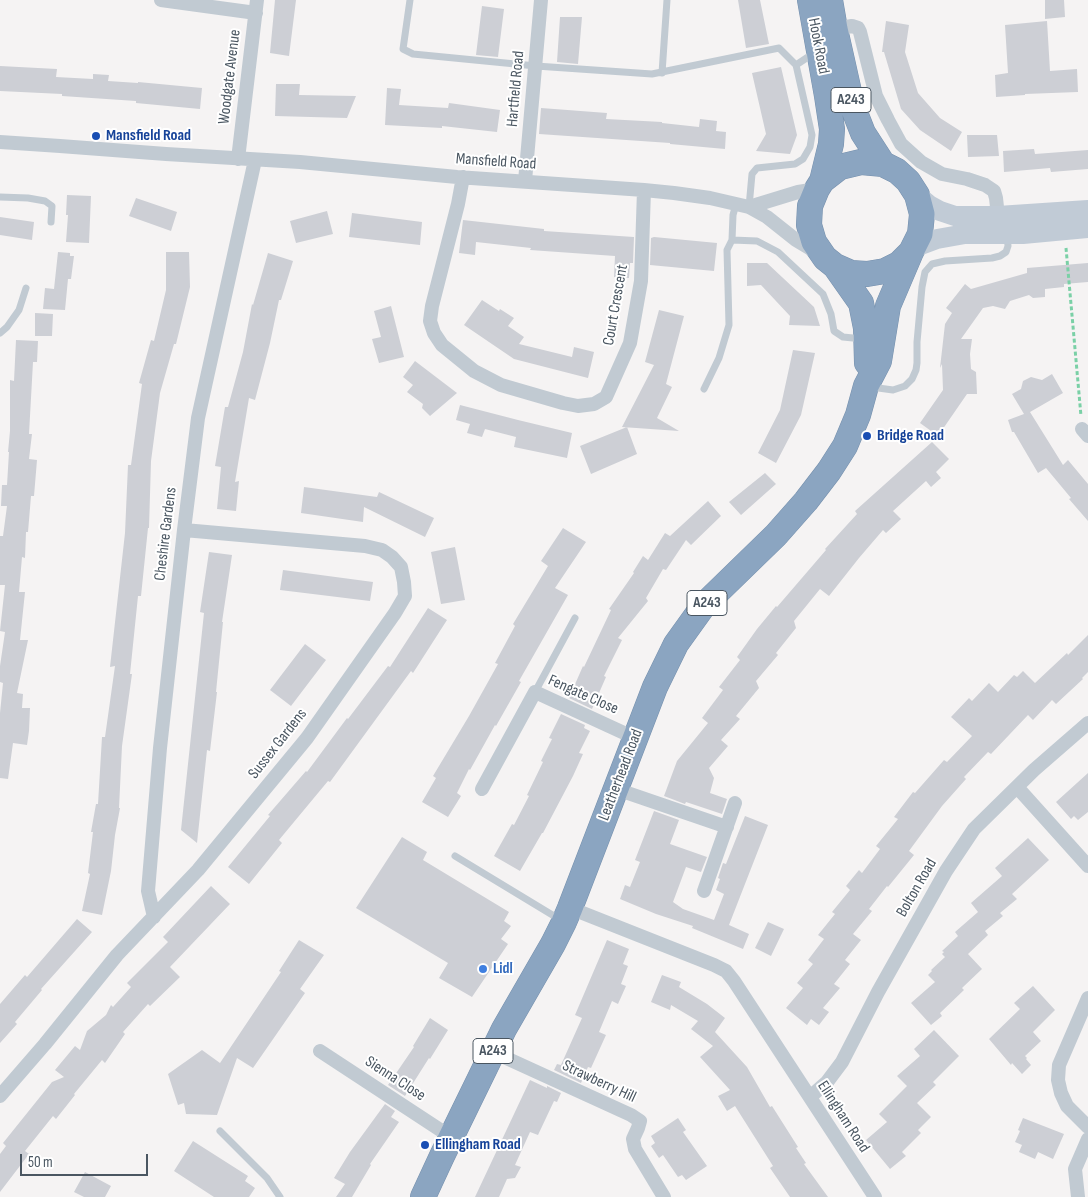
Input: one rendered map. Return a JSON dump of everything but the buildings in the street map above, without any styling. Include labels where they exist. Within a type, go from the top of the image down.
[{"type":"highway","name":"Hook Road","points":[[810,0],[832,129],[831,144],[819,185]]},
{"type":"highway","name":"Hook Road","points":[[830,0],[852,105],[863,133],[884,164]]},
{"type":"highway","points":[[819,185],[840,167],[861,162],[884,164]]},
{"type":"highway","name":"A243","points":[[866,386],[879,361],[888,306],[920,234],[922,214],[917,195],[908,181],[897,171],[884,164]]},
{"type":"highway","name":"A243","points":[[819,185],[810,206],[809,225],[814,242],[861,303],[867,340],[866,386]]},
{"type":"highway","points":[[830,262],[851,273],[867,274],[885,271],[899,264],[912,250]]},
{"type":"highway","name":"Leatherhead Road","points":[[424,1197],[451,1137],[504,1030],[553,944],[567,915],[655,687],[676,644],[704,605],[776,535],[829,471],[845,446],[858,415],[866,386]]},
{"type":"street","name":"Hartfield Road","points":[[525,181],[541,0]]},
{"type":"street","points":[[169,1],[256,6]]},
{"type":"street","name":"Woodgate Avenue","points":[[238,158],[256,6]]},
{"type":"street","points":[[835,29],[852,26],[858,28],[876,96],[901,144],[921,162],[942,174],[967,179],[985,185],[994,191],[998,216]]},
{"type":"street","name":"Mansfield Road","points":[[0,142],[300,162],[674,193],[742,205],[767,217],[796,240],[830,262]]},
{"type":"street","name":"Cheshire Gardens","points":[[154,917],[148,891],[160,748],[198,418],[255,160]]},
{"type":"street","name":"Court Crescent","points":[[463,177],[432,306],[430,320],[434,333],[442,345],[474,371],[501,385],[578,406],[594,404],[606,398],[630,343],[641,281],[644,190]]},
{"type":"street","name":"Mansfield Road","points":[[742,205],[819,185]]},
{"type":"street","points":[[917,195],[929,205],[955,216],[998,216],[1088,210]]},
{"type":"street","points":[[912,250],[937,238],[965,234],[1007,235],[1088,228]]},
{"type":"street","name":"Sussex Gardens","points":[[0,1096],[118,955],[198,870],[307,738],[395,614],[405,596],[401,567],[382,550],[365,546],[184,530]]},
{"type":"street","name":"Fengate Close","points":[[482,789],[535,692],[635,738]]},
{"type":"street","name":"Bolton Road","points":[[810,1097],[827,1082],[842,1062],[878,992],[931,897],[974,829],[1088,723]]},
{"type":"street","points":[[1017,787],[1088,866]]},
{"type":"street","points":[[616,789],[727,827]]},
{"type":"street","points":[[704,891],[735,803]]},
{"type":"street","name":"Ellingham Road","points":[[567,915],[714,965],[726,971],[734,980],[875,1197]]},
{"type":"street","points":[[1088,998],[1059,1065],[1058,1080],[1067,1106],[1088,1127]]},
{"type":"street","name":"Sienna Close","points":[[320,1051],[451,1137]]},
{"type":"street","name":"Strawberry Hill","points":[[493,1052],[640,1120],[633,1139],[634,1149],[664,1197]]},
{"type":"street","points":[[1078,1197],[1075,1169],[1088,1139]]},
{"type":"lane","points":[[410,0],[403,48],[413,54],[536,66],[652,74],[779,48],[796,65],[812,135],[810,148],[803,159],[796,164],[757,168],[752,174],[742,205],[733,215],[732,240],[727,250],[729,325],[719,358],[704,389]]},
{"type":"lane","points":[[662,73],[667,0]]},
{"type":"lane","points":[[796,65],[819,50]]},
{"type":"lane","points":[[0,197],[45,201],[52,206],[51,222]]},
{"type":"lane","points":[[866,386],[893,390],[905,386],[912,379],[917,363],[922,288],[925,272],[932,264],[1000,256],[1006,252],[1008,246],[1007,235]]},
{"type":"lane","points":[[732,240],[757,241],[778,252],[823,294],[831,314],[834,331],[843,337],[867,340]]},
{"type":"lane","points":[[0,333],[7,327],[19,310],[26,288]]},
{"type":"lane","points":[[535,692],[575,618]]},
{"type":"lane","points":[[455,856],[549,914],[567,915]]},
{"type":"lane","points":[[220,1131],[267,1178],[280,1197]]},
{"type":"path","points":[[1065,230],[1085,433]]},
{"type":"place","name":"Mansfield Road","points":[[96,136]]},
{"type":"place","name":"Bridge Road","points":[[867,436]]},
{"type":"place","name":"Lidl","points":[[483,969]]},
{"type":"place","name":"Ellingham Road","points":[[425,1145]]}]
